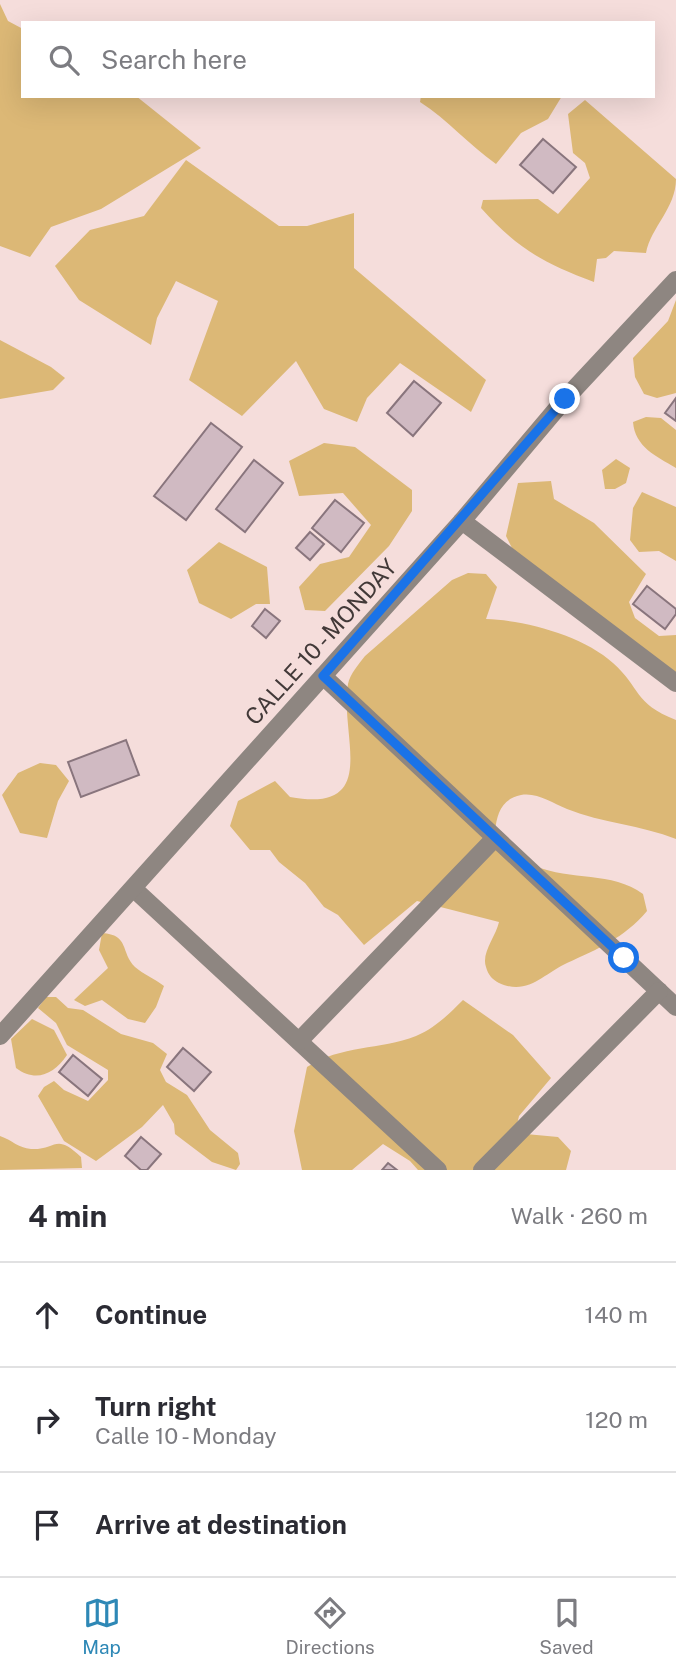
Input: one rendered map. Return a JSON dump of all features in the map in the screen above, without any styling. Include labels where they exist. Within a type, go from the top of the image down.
[{"type":"street","name":"CALLE 10 - MONDAY","points":[[0,1036],[462,521],[565,399],[676,280]]},
{"type":"street","points":[[462,521],[676,683]]},
{"type":"street","points":[[323,676],[676,1007]]},
{"type":"street","points":[[299,1041],[495,838]]},
{"type":"street","points":[[134,889],[438,1170]]},
{"type":"street","points":[[482,1170],[659,991]]},
{"type":"shaded area","points":[[0,4],[8,21],[21,28],[21,98],[138,98],[201,148],[101,209],[51,227],[30,257],[0,246]]},
{"type":"shaded area","points":[[421,98],[561,98],[548,119],[521,133],[496,164],[420,102]]},
{"type":"shaded area","points":[[585,100],[676,179],[672,199],[646,253],[614,251],[606,258],[597,259],[594,282],[532,253],[507,234],[481,208],[483,200],[538,199],[558,214],[590,178],[585,163],[573,153],[568,114]]},
{"type":"shaded area","points":[[186,160],[279,226],[307,226],[354,213],[354,268],[486,380],[471,412],[400,363],[367,398],[357,422],[324,409],[296,361],[242,416],[189,380],[218,301],[176,281],[157,318],[151,345],[79,300],[55,266],[90,230],[144,216]]},
{"type":"shaded area","points":[[676,300],[676,393],[657,398],[644,394],[635,377],[633,358],[668,321]]},
{"type":"shaded area","points":[[0,340],[51,367],[65,378],[53,390],[0,399]]},
{"type":"shaded area","points":[[646,417],[661,418],[676,430],[676,468],[648,450],[638,438],[633,422]]},
{"type":"shaded area","points":[[324,443],[355,447],[412,490],[412,511],[389,546],[325,611],[305,610],[299,587],[320,564],[349,557],[371,525],[343,493],[299,496],[289,461]]},
{"type":"shaded area","points":[[616,459],[630,468],[626,483],[615,489],[605,489],[602,470]]},
{"type":"shaded area","points":[[551,481],[554,499],[594,523],[646,574],[629,602],[635,618],[659,636],[676,635],[676,676],[513,550],[506,536],[518,483]]},
{"type":"shaded area","points":[[642,492],[676,507],[676,561],[659,551],[639,552],[630,540],[633,508]]},
{"type":"shaded area","points":[[219,542],[267,567],[270,604],[256,604],[231,619],[199,603],[187,570]]},
{"type":"shaded area","points":[[468,573],[486,574],[497,587],[486,619],[536,626],[586,645],[613,663],[652,707],[676,720],[676,839],[580,814],[533,795],[514,797],[501,808],[495,831],[524,860],[549,871],[605,879],[631,887],[643,894],[647,911],[629,929],[610,942],[535,982],[518,987],[497,982],[489,975],[486,967],[487,950],[499,922],[417,901],[364,945],[338,915],[324,907],[305,883],[279,862],[270,850],[250,850],[230,826],[238,801],[275,781],[290,797],[319,799],[337,794],[346,782],[350,766],[347,704],[348,684],[353,673],[365,656],[452,580]]},
{"type":"shaded area","points":[[40,763],[56,765],[69,781],[58,801],[47,838],[20,833],[2,795],[18,773]]},
{"type":"shaded area","points":[[102,933],[117,937],[135,967],[164,986],[156,1007],[145,1023],[128,1019],[102,1000],[85,1006],[74,1000],[108,968],[99,950]]},
{"type":"shaded area","points":[[46,997],[56,997],[68,1008],[83,1010],[121,1034],[153,1043],[167,1054],[160,1070],[166,1082],[187,1095],[210,1130],[238,1153],[240,1164],[236,1170],[212,1162],[175,1134],[174,1124],[163,1105],[142,1127],[96,1161],[64,1141],[38,1096],[44,1087],[54,1081],[64,1090],[88,1101],[108,1080],[108,1070],[67,1045],[56,1023],[38,1008]]},
{"type":"shaded area","points":[[463,1000],[513,1035],[551,1078],[519,1116],[515,1133],[558,1137],[571,1151],[566,1170],[418,1170],[410,1161],[383,1144],[352,1170],[302,1170],[294,1131],[307,1067],[333,1055],[389,1044],[423,1033],[436,1025]]},
{"type":"shaded area","points":[[32,1019],[54,1030],[67,1055],[56,1067],[44,1074],[31,1075],[16,1068],[11,1039]]},
{"type":"shaded area","points":[[0,1136],[31,1149],[56,1144],[66,1145],[81,1157],[82,1168],[0,1170]]},
{"type":"building","points":[[543,139],[576,167],[553,193],[520,165]]},
{"type":"building","points":[[414,381],[441,403],[413,436],[387,413]]},
{"type":"building","points":[[676,398],[676,421],[665,413]]},
{"type":"building","points":[[211,423],[242,447],[186,520],[154,496]]},
{"type":"building","points":[[254,460],[283,483],[245,532],[216,509]]},
{"type":"building","points":[[335,500],[364,523],[341,552],[312,528]]},
{"type":"building","points":[[310,532],[324,544],[310,560],[296,548]]},
{"type":"building","points":[[647,586],[676,609],[676,614],[665,629],[633,604]]},
{"type":"building","points":[[265,609],[280,621],[266,638],[252,626]]},
{"type":"building","points":[[126,740],[139,775],[81,797],[68,762]]},
{"type":"building","points":[[183,1048],[211,1072],[194,1091],[167,1067]]},
{"type":"building","points":[[73,1055],[102,1079],[88,1096],[59,1072]]},
{"type":"building","points":[[141,1137],[161,1154],[147,1170],[141,1170],[125,1156]]},
{"type":"building","points":[[388,1163],[397,1170],[382,1170]]},
{"type":"route","points":[[565,399],[462,521],[323,676],[624,958]]}]
